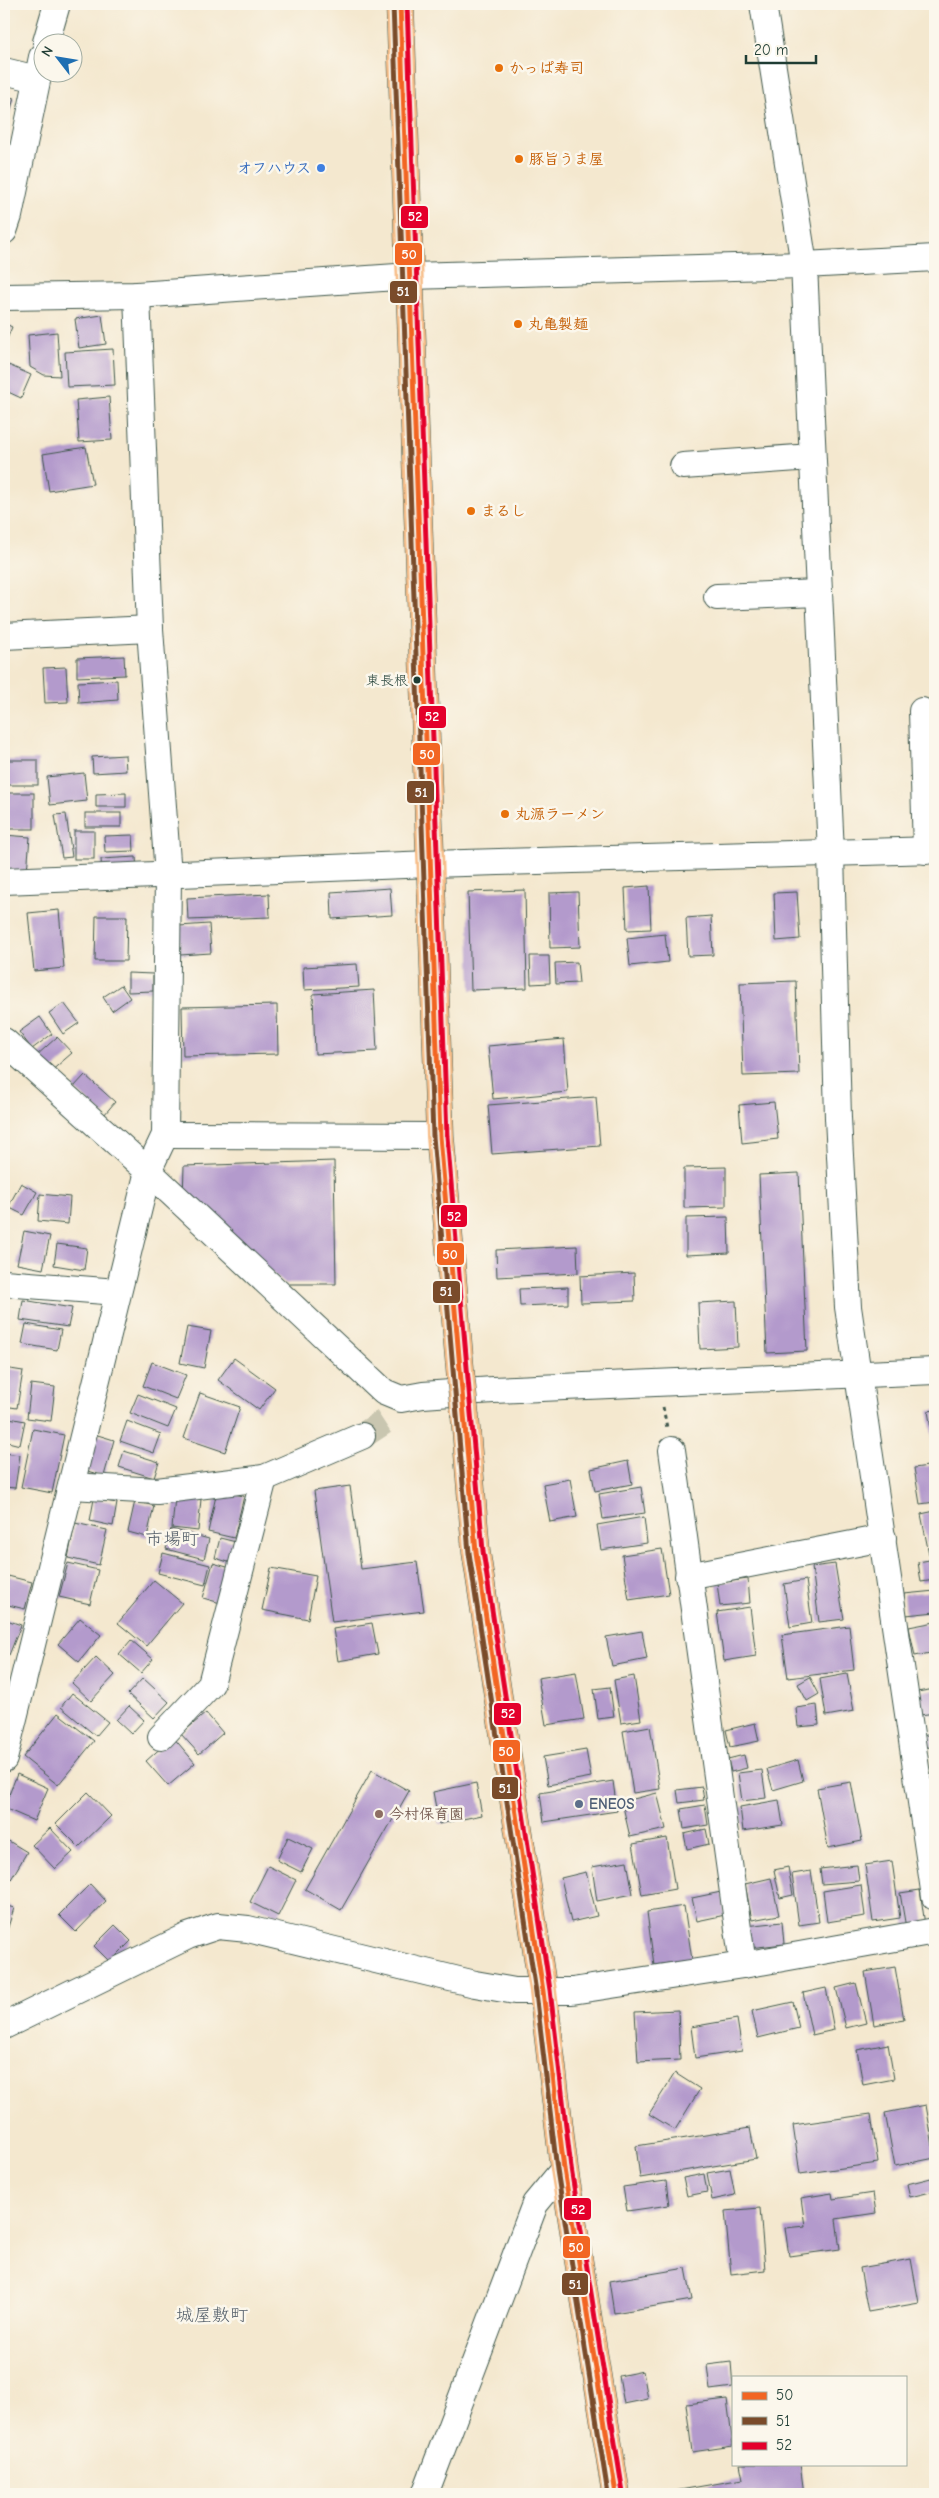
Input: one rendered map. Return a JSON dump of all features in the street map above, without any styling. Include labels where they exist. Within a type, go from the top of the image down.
[{"type":"highway","points":[[400,4],[440,1136],[461,1380],[476,1552],[543,1991],[564,2169],[616,2494]]},
{"type":"street","points":[[49,32],[57,4]]},
{"type":"street","points":[[763,4],[804,265],[831,853],[839,1138],[848,1307],[935,1897]]},
{"type":"street","points":[[4,71],[32,69]]},
{"type":"street","points":[[4,231],[9,216],[37,82]]},
{"type":"street","points":[[4,297],[137,294],[411,276],[804,265],[935,258]]},
{"type":"street","points":[[4,1759],[14,1674],[72,1486],[117,1292],[148,1171],[165,1135],[168,875],[150,629],[137,294]]},
{"type":"street","points":[[682,466],[812,457]]},
{"type":"street","points":[[717,596],[818,593]]},
{"type":"street","points":[[4,636],[150,629]]},
{"type":"street","points":[[4,881],[430,864],[931,851],[922,711]]},
{"type":"street","points":[[4,1041],[148,1171],[384,1392],[401,1399],[423,1394],[492,1390],[935,1371]]},
{"type":"street","points":[[165,1135],[440,1136]]},
{"type":"street","points":[[4,1284],[117,1292]]},
{"type":"street","points":[[72,1486],[157,1492],[264,1478],[362,1436]]},
{"type":"street","points":[[672,1450],[743,1966]]},
{"type":"street","points":[[161,1737],[211,1684],[264,1478]]},
{"type":"street","points":[[688,1576],[883,1538]]},
{"type":"street","points":[[4,2026],[73,1994],[188,1936],[218,1926],[248,1928],[475,1984],[515,1991],[572,1991],[743,1966],[935,1931]]},
{"type":"street","points":[[425,2494],[534,2204],[564,2169]]},
{"type":"building","points":[[4,96],[14,98],[4,134]]},
{"type":"building","points":[[4,144],[14,147],[8,171],[4,170]]},
{"type":"building","points":[[102,315],[106,344],[79,348],[75,319]]},
{"type":"building","points":[[4,323],[12,327],[4,346]]},
{"type":"building","points":[[57,332],[60,376],[44,375],[30,367],[28,335]]},
{"type":"building","points":[[113,349],[115,385],[67,387],[65,352]]},
{"type":"building","points":[[4,363],[31,375],[21,398],[4,390]]},
{"type":"building","points":[[109,397],[112,440],[79,442],[76,400]]},
{"type":"building","points":[[86,447],[93,484],[49,491],[43,454]]},
{"type":"building","points":[[124,656],[125,675],[77,677],[77,658]]},
{"type":"building","points":[[66,667],[68,702],[45,703],[43,668]]},
{"type":"building","points":[[117,680],[118,700],[79,703],[78,682]]},
{"type":"building","points":[[125,755],[126,771],[93,773],[92,757]]},
{"type":"building","points":[[4,760],[38,760],[38,785],[4,785]]},
{"type":"building","points":[[84,773],[87,801],[50,805],[47,777]]},
{"type":"building","points":[[4,793],[34,793],[34,829],[4,829]]},
{"type":"building","points":[[126,793],[126,807],[96,807],[96,794]]},
{"type":"building","points":[[85,813],[121,813],[121,827],[85,827]]},
{"type":"building","points":[[66,814],[72,857],[62,858],[55,815]]},
{"type":"building","points":[[74,831],[94,831],[94,859],[74,859]]},
{"type":"building","points":[[4,835],[30,837],[27,872],[4,870]]},
{"type":"building","points":[[133,835],[134,851],[105,852],[104,836]]},
{"type":"building","points":[[136,857],[137,872],[102,874],[101,859]]},
{"type":"building","points":[[649,886],[651,929],[627,930],[625,888]]},
{"type":"building","points":[[390,888],[392,915],[332,919],[331,892]]},
{"type":"building","points":[[525,890],[527,988],[471,990],[468,892]]},
{"type":"building","points":[[578,892],[580,947],[550,948],[549,893]]},
{"type":"building","points":[[797,892],[800,939],[776,941],[774,893]]},
{"type":"building","points":[[269,894],[270,917],[188,920],[187,898]]},
{"type":"building","points":[[59,910],[64,968],[34,971],[28,913]]},
{"type":"building","points":[[96,916],[127,916],[126,961],[95,961]]},
{"type":"building","points":[[711,916],[713,955],[688,956],[686,918]]},
{"type":"building","points":[[209,924],[211,953],[180,955],[179,926]]},
{"type":"building","points":[[665,934],[668,962],[630,966],[627,938]]},
{"type":"building","points":[[530,956],[549,956],[550,983],[531,984]]},
{"type":"building","points":[[577,962],[579,983],[556,984],[555,963]]},
{"type":"building","points":[[357,964],[359,987],[304,990],[303,967]]},
{"type":"building","points":[[128,973],[153,974],[153,991],[128,992]]},
{"type":"building","points":[[796,981],[799,1074],[743,1076],[740,983]]},
{"type":"building","points":[[121,985],[130,998],[112,1011],[103,997]]},
{"type":"building","points":[[374,990],[377,1051],[315,1054],[313,994]]},
{"type":"building","points":[[64,1003],[79,1023],[63,1034],[49,1013]]},
{"type":"building","points":[[277,1005],[278,1054],[183,1056],[182,1007]]},
{"type":"building","points":[[40,1017],[52,1034],[32,1049],[19,1032]]},
{"type":"building","points":[[57,1037],[72,1053],[50,1072],[36,1056]]},
{"type":"building","points":[[564,1039],[568,1092],[493,1099],[488,1046]]},
{"type":"building","points":[[85,1075],[115,1102],[104,1115],[73,1088]]},
{"type":"building","points":[[596,1097],[600,1146],[492,1154],[488,1105]]},
{"type":"building","points":[[774,1102],[778,1139],[742,1143],[739,1105]]},
{"type":"building","points":[[334,1161],[336,1284],[285,1284],[183,1199],[184,1166]]},
{"type":"building","points":[[726,1167],[726,1207],[684,1208],[684,1168]]},
{"type":"building","points":[[799,1173],[807,1351],[767,1353],[759,1175]]},
{"type":"building","points":[[21,1183],[37,1192],[24,1215],[8,1207]]},
{"type":"building","points":[[40,1194],[70,1197],[68,1224],[38,1221]]},
{"type":"building","points":[[728,1217],[729,1253],[686,1255],[686,1218]]},
{"type":"building","points":[[24,1231],[50,1236],[43,1269],[17,1264]]},
{"type":"building","points":[[57,1244],[87,1248],[84,1270],[54,1265]]},
{"type":"building","points":[[577,1246],[578,1273],[497,1277],[496,1250]]},
{"type":"building","points":[[634,1273],[635,1301],[581,1303],[580,1276]]},
{"type":"building","points":[[568,1287],[568,1304],[520,1306],[519,1289]]},
{"type":"building","points":[[23,1300],[72,1308],[68,1327],[20,1320]]},
{"type":"building","points":[[736,1301],[738,1347],[700,1349],[698,1303]]},
{"type":"building","points":[[26,1324],[61,1330],[57,1350],[22,1344]]},
{"type":"building","points":[[187,1327],[211,1331],[204,1368],[180,1363]]},
{"type":"building","points":[[234,1358],[275,1388],[259,1410],[218,1380]]},
{"type":"building","points":[[152,1362],[186,1375],[176,1399],[143,1386]]},
{"type":"building","points":[[4,1368],[23,1371],[17,1408],[4,1406]]},
{"type":"building","points":[[31,1384],[55,1387],[51,1421],[27,1418]]},
{"type":"building","points":[[200,1393],[240,1407],[225,1452],[184,1438]]},
{"type":"building","points":[[138,1394],[176,1409],[168,1428],[130,1413]]},
{"type":"building","points":[[935,1410],[935,1447],[934,1447],[928,1411]]},
{"type":"building","points":[[4,1417],[25,1421],[20,1445],[4,1441]]},
{"type":"building","points":[[127,1421],[161,1434],[154,1453],[120,1441]]},
{"type":"building","points":[[33,1429],[64,1435],[52,1493],[21,1487]]},
{"type":"building","points":[[91,1433],[114,1440],[104,1476],[81,1469]]},
{"type":"building","points":[[124,1451],[159,1462],[154,1478],[119,1467]]},
{"type":"building","points":[[4,1453],[20,1455],[15,1488],[4,1487]]},
{"type":"building","points":[[628,1461],[632,1484],[595,1491],[591,1469]]},
{"type":"building","points":[[935,1465],[935,1502],[920,1504],[914,1468]]},
{"type":"building","points":[[570,1479],[577,1517],[550,1522],[543,1484]]},
{"type":"building","points":[[350,1486],[361,1569],[417,1562],[424,1611],[332,1622],[314,1491]]},
{"type":"building","points":[[641,1487],[645,1513],[603,1519],[599,1494]]},
{"type":"building","points":[[217,1491],[244,1496],[234,1538],[208,1532]]},
{"type":"building","points":[[175,1497],[201,1499],[198,1531],[172,1528]]},
{"type":"building","points":[[94,1499],[117,1503],[113,1526],[90,1521]]},
{"type":"building","points":[[135,1501],[154,1506],[147,1537],[128,1532]]},
{"type":"building","points":[[935,1511],[935,1553],[929,1554],[921,1514]]},
{"type":"building","points":[[644,1517],[647,1543],[601,1550],[597,1525]]},
{"type":"building","points":[[75,1523],[107,1530],[99,1565],[68,1558]]},
{"type":"building","points":[[171,1529],[209,1539],[204,1559],[166,1549]]},
{"type":"building","points":[[220,1538],[240,1543],[235,1564],[215,1558]]},
{"type":"building","points":[[662,1549],[669,1594],[629,1600],[622,1555]]},
{"type":"building","points":[[163,1553],[210,1565],[205,1585],[158,1573]]},
{"type":"building","points":[[935,1559],[935,1580],[921,1582],[918,1562]]},
{"type":"building","points":[[68,1563],[98,1570],[90,1604],[59,1597]]},
{"type":"building","points":[[213,1563],[234,1569],[224,1604],[203,1598]]},
{"type":"building","points":[[835,1564],[844,1619],[819,1622],[812,1567]]},
{"type":"building","points":[[271,1568],[316,1576],[308,1619],[262,1610]]},
{"type":"building","points":[[8,1576],[32,1582],[25,1609],[4,1604]]},
{"type":"building","points":[[748,1579],[750,1603],[720,1606],[717,1583]]},
{"type":"building","points":[[154,1580],[182,1603],[146,1646],[118,1623]]},
{"type":"building","points":[[806,1580],[812,1623],[790,1627],[784,1584]]},
{"type":"building","points":[[935,1591],[935,1612],[906,1615],[904,1594]]},
{"type":"building","points":[[750,1607],[756,1656],[724,1661],[717,1612]]},
{"type":"building","points":[[80,1618],[101,1635],[79,1662],[58,1644]]},
{"type":"building","points":[[4,1619],[21,1625],[9,1655],[4,1653]]},
{"type":"building","points":[[935,1622],[935,1652],[915,1656],[909,1627]]},
{"type":"building","points":[[372,1623],[378,1654],[338,1661],[333,1629]]},
{"type":"building","points":[[849,1626],[854,1670],[788,1678],[782,1635]]},
{"type":"building","points":[[642,1631],[647,1659],[612,1666],[606,1637]]},
{"type":"building","points":[[131,1640],[153,1659],[141,1673],[119,1654]]},
{"type":"building","points":[[96,1657],[115,1675],[91,1701],[72,1683]]},
{"type":"building","points":[[576,1672],[584,1719],[546,1725],[538,1678]]},
{"type":"building","points":[[847,1674],[854,1711],[826,1716],[820,1679]]},
{"type":"building","points":[[634,1676],[641,1720],[621,1723],[614,1680]]},
{"type":"building","points":[[810,1677],[819,1694],[807,1701],[798,1684]]},
{"type":"building","points":[[143,1678],[169,1702],[154,1718],[128,1694]]},
{"type":"building","points":[[610,1687],[614,1717],[598,1719],[594,1689]]},
{"type":"building","points":[[935,1689],[935,1713],[920,1715],[917,1692]]},
{"type":"building","points":[[72,1693],[108,1722],[96,1736],[61,1707]]},
{"type":"building","points":[[817,1705],[819,1725],[798,1727],[796,1708]]},
{"type":"building","points":[[129,1706],[144,1720],[131,1734],[116,1720]]},
{"type":"building","points":[[58,1713],[94,1741],[58,1785],[23,1757]]},
{"type":"building","points":[[206,1713],[223,1733],[199,1754],[181,1734]]},
{"type":"building","points":[[755,1723],[759,1741],[730,1747],[726,1730]]},
{"type":"building","points":[[650,1726],[660,1789],[633,1793],[623,1731]]},
{"type":"building","points":[[935,1733],[935,1746],[925,1748],[923,1736]]},
{"type":"building","points":[[173,1737],[195,1763],[168,1786],[146,1761]]},
{"type":"building","points":[[586,1750],[591,1777],[548,1785],[543,1757]]},
{"type":"building","points":[[932,1752],[935,1752],[935,1767],[934,1767]]},
{"type":"building","points":[[744,1755],[747,1768],[731,1772],[728,1759]]},
{"type":"building","points":[[798,1760],[803,1781],[773,1790],[767,1769]]},
{"type":"building","points":[[372,1770],[409,1791],[341,1910],[305,1889]]},
{"type":"building","points":[[762,1770],[766,1798],[742,1801],[738,1773]]},
{"type":"building","points":[[17,1774],[48,1788],[34,1821],[4,1808]]},
{"type":"building","points":[[613,1781],[617,1811],[544,1822],[540,1793]]},
{"type":"building","points":[[851,1782],[862,1841],[828,1848],[817,1788]]},
{"type":"building","points":[[476,1783],[482,1815],[439,1824],[433,1792]]},
{"type":"building","points":[[702,1787],[704,1800],[679,1803],[677,1790]]},
{"type":"building","points":[[88,1792],[111,1816],[79,1847],[56,1824]]},
{"type":"building","points":[[657,1793],[666,1829],[630,1837],[622,1802]]},
{"type":"building","points":[[779,1800],[783,1825],[743,1831],[740,1807]]},
{"type":"building","points":[[705,1805],[708,1825],[684,1829],[681,1809]]},
{"type":"building","points":[[50,1828],[73,1852],[55,1869],[32,1845]]},
{"type":"building","points":[[706,1829],[709,1844],[687,1849],[684,1834]]},
{"type":"building","points":[[288,1837],[313,1849],[301,1872],[277,1860]]},
{"type":"building","points":[[667,1838],[675,1889],[642,1895],[633,1844]]},
{"type":"building","points":[[7,1840],[27,1852],[10,1881],[4,1878],[4,1846]]},
{"type":"building","points":[[627,1861],[633,1894],[597,1901],[592,1867]]},
{"type":"building","points":[[892,1861],[900,1918],[873,1922],[865,1865]]},
{"type":"building","points":[[857,1865],[859,1881],[822,1884],[820,1869]]},
{"type":"building","points":[[268,1866],[296,1880],[278,1916],[250,1902]]},
{"type":"building","points":[[788,1867],[793,1895],[780,1898],[774,1870]]},
{"type":"building","points":[[811,1871],[819,1922],[799,1925],[792,1874]]},
{"type":"building","points":[[586,1872],[597,1916],[571,1922],[561,1878]]},
{"type":"building","points":[[771,1878],[779,1915],[752,1920],[745,1884]]},
{"type":"building","points":[[90,1884],[106,1901],[76,1932],[59,1915]]},
{"type":"building","points":[[861,1885],[865,1916],[827,1922],[823,1891]]},
{"type":"building","points":[[920,1890],[925,1925],[906,1928],[900,1893]]},
{"type":"building","points":[[721,1892],[725,1915],[697,1921],[692,1898]]},
{"type":"building","points":[[4,1905],[14,1908],[4,1940]]},
{"type":"building","points":[[684,1906],[692,1960],[654,1965],[647,1912]]},
{"type":"building","points":[[782,1922],[784,1944],[749,1948],[746,1926]]},
{"type":"building","points":[[115,1925],[131,1941],[110,1962],[94,1946]]},
{"type":"building","points":[[895,1967],[904,2020],[874,2025],[865,1972]]},
{"type":"building","points":[[856,1983],[866,2023],[846,2028],[836,1988]]},
{"type":"building","points":[[826,1988],[834,2030],[812,2035],[803,1993]]},
{"type":"building","points":[[793,2002],[799,2028],[758,2038],[752,2011]]},
{"type":"building","points":[[678,2010],[680,2060],[638,2062],[635,2012]]},
{"type":"building","points":[[737,2019],[742,2051],[695,2058],[691,2027]]},
{"type":"building","points":[[888,2044],[894,2079],[863,2085],[857,2050]]},
{"type":"building","points":[[675,2073],[700,2089],[675,2130],[649,2114]]},
{"type":"building","points":[[926,2105],[935,2158],[895,2166],[885,2113]]},
{"type":"building","points":[[871,2114],[878,2163],[800,2174],[793,2125]]},
{"type":"building","points":[[750,2128],[756,2159],[640,2178],[636,2146]]},
{"type":"building","points":[[730,2169],[735,2195],[712,2200],[707,2173]]},
{"type":"building","points":[[704,2174],[707,2192],[687,2196],[683,2178]]},
{"type":"building","points":[[935,2177],[935,2191],[910,2197],[907,2184]]},
{"type":"building","points":[[666,2181],[669,2205],[627,2211],[623,2187]]},
{"type":"building","points":[[832,2193],[833,2199],[873,2193],[876,2213],[836,2219],[840,2249],[789,2256],[785,2228],[805,2226],[801,2198]]},
{"type":"building","points":[[760,2208],[765,2270],[731,2274],[725,2211]]},
{"type":"building","points":[[911,2259],[919,2303],[868,2312],[860,2268]]},
{"type":"building","points":[[686,2268],[692,2300],[614,2313],[609,2281]]},
{"type":"building","points":[[731,2362],[732,2387],[710,2390],[707,2365]]},
{"type":"building","points":[[643,2371],[648,2399],[624,2404],[619,2376]]},
{"type":"building","points":[[727,2399],[732,2446],[692,2452],[686,2404]]},
{"type":"building","points":[[740,2466],[800,2466],[804,2494],[657,2494],[743,2479]]},
{"type":"building","points":[[935,2491],[935,2494],[926,2494],[926,2492]]},
{"type":"tunnel","points":[[362,1436],[388,1419]]},
{"type":"transit line","name":"51","points":[[393,4],[433,1136],[454,1381],[469,1553],[536,1992],[557,2170],[608,2494]]},
{"type":"transit line","name":"50","points":[[400,4],[440,1136],[461,1380],[476,1552],[543,1991],[564,2169],[616,2494]]},
{"type":"transit line","name":"52","points":[[407,4],[447,1136],[468,1379],[483,1551],[550,1990],[571,2168],[623,2493]]},
{"type":"place","name":"かっぱ寿司","points":[[499,68]]},
{"type":"place","name":"豚旨うま屋","points":[[519,159]]},
{"type":"place","name":"オフハウス","points":[[321,168]]},
{"type":"place","name":"丸亀製麺","points":[[518,324]]},
{"type":"place","name":"まるし","points":[[471,511]]},
{"type":"place","name":"東長根","points":[[417,680]]},
{"type":"place","name":"丸源ラーメン","points":[[505,814]]},
{"type":"place","name":"ENEOS","points":[[579,1804]]},
{"type":"place","name":"今村保育園","points":[[379,1814]]},
{"type":"district","name":"市場町","points":[[172,1539]]},
{"type":"district","name":"城屋敷町","points":[[212,2315]]}]
